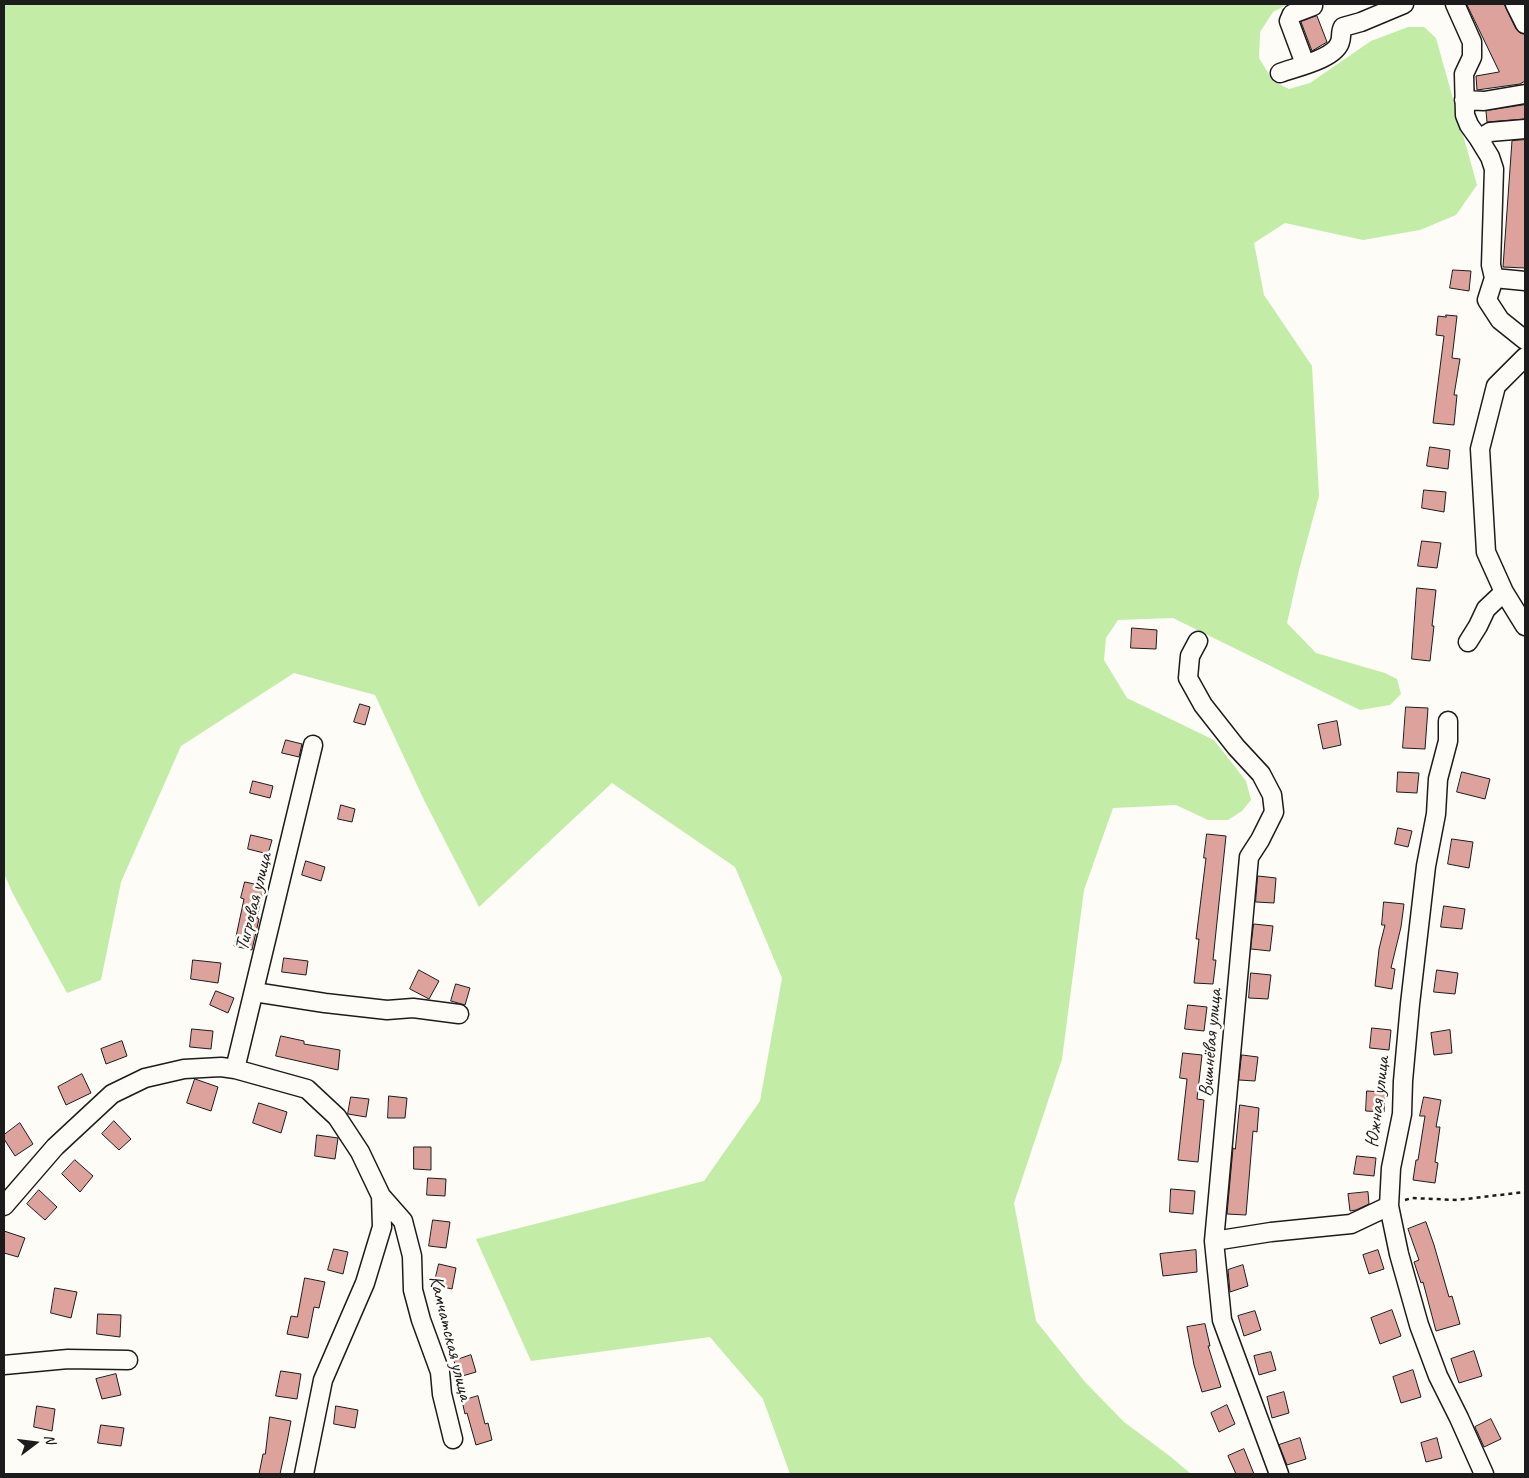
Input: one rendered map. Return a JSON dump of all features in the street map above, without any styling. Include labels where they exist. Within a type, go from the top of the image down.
[{"type":"street","points":[[1280,73],[1332,54],[1340,42],[1340,33],[1343,27],[1361,22],[1404,4]]},
{"type":"street","points":[[1455,4],[1472,42],[1472,57],[1464,74],[1465,114],[1469,125],[1490,157],[1494,169],[1491,249],[1491,265],[1494,278],[1487,300],[1500,320],[1525,340]]},
{"type":"street","points":[[1515,4],[1525,24]]},
{"type":"street","points":[[1305,64],[1289,21],[1292,14],[1313,6]]},
{"type":"street","points":[[1464,100],[1484,101],[1525,94]]},
{"type":"street","points":[[1479,139],[1490,132],[1525,129]]},
{"type":"street","points":[[1494,278],[1525,280]]},
{"type":"street","points":[[1525,358],[1496,386],[1480,449],[1486,552],[1504,592],[1525,626]]},
{"type":"street","points":[[1468,642],[1486,608],[1504,592]]},
{"type":"street","name":"Вишнёвая улица","points":[[1198,641],[1190,656],[1188,678],[1203,705],[1236,747],[1261,774],[1272,795],[1274,812],[1249,857],[1214,1240],[1222,1320],[1279,1474]]},
{"type":"street","name":"Южная улица","points":[[1448,721],[1448,741],[1438,779],[1436,814],[1425,874],[1409,1013],[1402,1114],[1391,1168],[1389,1206],[1399,1254],[1419,1325],[1438,1376],[1484,1474]]},
{"type":"street","name":"Тигровая улица","points":[[235,1069],[314,745]]},
{"type":"street","points":[[254,992],[387,1010],[413,1008],[459,1014]]},
{"type":"street","points":[[4,1206],[55,1147],[112,1094],[145,1078],[184,1069],[221,1067],[235,1069],[307,1089],[337,1117],[360,1152],[380,1196],[382,1227],[365,1283],[323,1380],[304,1474]]},
{"type":"street","name":"Камчатская улица","points":[[380,1196],[403,1221],[412,1256],[413,1290],[421,1320],[440,1372],[442,1394],[453,1439]]},
{"type":"street","points":[[1214,1240],[1351,1224],[1389,1206]]},
{"type":"street","points":[[4,1365],[68,1359],[128,1360]]},
{"type":"path","points":[[1389,1206],[1412,1198],[1457,1200],[1525,1192]]},
{"type":"green space","points":[[4,4],[1288,4],[1273,12],[1260,32],[1259,58],[1273,81],[1289,89],[1310,83],[1371,41],[1408,27],[1424,27],[1436,38],[1477,185],[1456,215],[1420,230],[1363,240],[1285,223],[1254,243],[1264,295],[1312,366],[1319,496],[1287,623],[1316,653],[1385,673],[1397,679],[1401,694],[1390,705],[1360,710],[1173,618],[1118,620],[1106,638],[1104,660],[1127,698],[1214,740],[1246,781],[1251,800],[1242,811],[1228,820],[1208,820],[1176,805],[1113,808],[1084,890],[1062,1059],[1014,1203],[1036,1321],[1085,1382],[1124,1422],[1191,1474],[790,1474],[763,1399],[710,1337],[531,1361],[476,1239],[704,1181],[760,1101],[782,978],[735,867],[612,783],[479,907],[424,800],[375,695],[294,673],[181,746],[121,882],[101,980],[67,993],[12,892],[4,873]]},
{"type":"building","points":[[1467,4],[1504,4],[1516,29],[1520,33],[1525,34],[1525,81],[1520,84],[1477,90],[1476,76],[1499,72]]},
{"type":"building","points":[[1317,16],[1327,42],[1312,51],[1301,22]]},
{"type":"building","points":[[1525,105],[1525,119],[1487,122],[1486,111]]},
{"type":"building","points":[[1525,140],[1525,268],[1503,267],[1512,141]]},
{"type":"building","points":[[1453,270],[1471,271],[1469,291],[1450,288]]},
{"type":"building","points":[[1446,315],[1457,316],[1452,358],[1460,359],[1454,395],[1457,395],[1454,425],[1433,423],[1444,336],[1436,335],[1438,316],[1446,317]]},
{"type":"building","points":[[1430,447],[1450,450],[1448,469],[1427,466]]},
{"type":"building","points":[[1424,490],[1446,492],[1444,512],[1422,508]]},
{"type":"building","points":[[1422,541],[1441,543],[1437,568],[1418,566]]},
{"type":"building","points":[[1417,588],[1436,590],[1430,661],[1412,659]]},
{"type":"building","points":[[1132,628],[1157,630],[1156,649],[1131,648]]},
{"type":"building","points":[[360,704],[370,707],[365,725],[354,722]]},
{"type":"building","points":[[1406,707],[1428,708],[1425,749],[1403,748]]},
{"type":"building","points":[[1337,721],[1341,745],[1323,749],[1318,725]]},
{"type":"building","points":[[286,740],[302,744],[299,757],[282,753]]},
{"type":"building","points":[[1398,772],[1419,773],[1417,793],[1397,792]]},
{"type":"building","points":[[1462,772],[1490,779],[1485,799],[1457,792]]},
{"type":"building","points":[[253,781],[273,786],[270,798],[250,793]]},
{"type":"building","points":[[341,805],[355,809],[352,822],[338,819]]},
{"type":"building","points":[[1398,828],[1412,831],[1408,847],[1395,844]]},
{"type":"building","points":[[1207,834],[1226,836],[1213,960],[1216,960],[1213,984],[1194,983],[1199,939],[1196,939],[1206,858],[1204,858]]},
{"type":"building","points":[[251,835],[272,840],[268,854],[248,849]]},
{"type":"building","points":[[1452,839],[1473,842],[1469,868],[1448,864]]},
{"type":"building","points":[[306,861],[325,867],[321,881],[302,875]]},
{"type":"building","points":[[1258,876],[1276,878],[1274,903],[1256,902]]},
{"type":"building","points":[[245,882],[264,886],[252,950],[234,946],[244,899],[241,898]]},
{"type":"building","points":[[1384,902],[1404,904],[1401,927],[1391,968],[1395,969],[1392,989],[1375,986],[1379,949],[1385,925],[1382,925]]},
{"type":"building","points":[[1444,906],[1465,909],[1462,929],[1441,927]]},
{"type":"building","points":[[1254,924],[1273,926],[1270,951],[1251,949]]},
{"type":"building","points":[[284,958],[308,961],[306,975],[282,972]]},
{"type":"building","points":[[193,960],[221,963],[218,983],[191,979]]},
{"type":"building","points":[[419,970],[439,981],[429,999],[410,989]]},
{"type":"building","points":[[1437,970],[1458,973],[1455,994],[1434,992]]},
{"type":"building","points":[[1251,973],[1271,975],[1268,999],[1249,998]]},
{"type":"building","points":[[456,984],[470,988],[465,1005],[451,1001]]},
{"type":"building","points":[[216,991],[234,998],[228,1013],[210,1005]]},
{"type":"building","points":[[1188,1005],[1207,1007],[1204,1031],[1185,1029]]},
{"type":"building","points":[[1372,1028],[1391,1030],[1389,1050],[1370,1048]]},
{"type":"building","points":[[192,1029],[213,1031],[211,1049],[190,1047]]},
{"type":"building","points":[[1450,1030],[1452,1053],[1434,1055],[1431,1033]]},
{"type":"building","points":[[281,1036],[304,1041],[304,1044],[340,1050],[338,1070],[276,1056]]},
{"type":"building","points":[[122,1041],[127,1056],[106,1064],[101,1049]]},
{"type":"building","points":[[1183,1053],[1202,1055],[1197,1099],[1204,1100],[1198,1162],[1178,1160],[1187,1079],[1180,1078]]},
{"type":"building","points":[[1242,1055],[1258,1057],[1255,1081],[1239,1080]]},
{"type":"building","points":[[82,1074],[91,1093],[66,1105],[58,1087]]},
{"type":"building","points":[[195,1079],[218,1087],[211,1111],[187,1103]]},
{"type":"building","points":[[1367,1091],[1385,1092],[1384,1112],[1366,1111]]},
{"type":"building","points":[[389,1096],[407,1098],[405,1118],[388,1118]]},
{"type":"building","points":[[351,1097],[369,1099],[366,1117],[348,1114]]},
{"type":"building","points":[[1424,1097],[1441,1100],[1436,1127],[1440,1127],[1435,1162],[1438,1163],[1435,1183],[1413,1180],[1425,1116],[1420,1116]]},
{"type":"building","points":[[259,1103],[287,1112],[281,1133],[253,1123]]},
{"type":"building","points":[[1240,1105],[1259,1108],[1257,1132],[1253,1131],[1246,1215],[1227,1214],[1233,1148],[1235,1149]]},
{"type":"building","points":[[114,1121],[131,1139],[119,1150],[102,1134]]},
{"type":"building","points":[[20,1123],[33,1144],[15,1156],[4,1139],[4,1135]]},
{"type":"building","points":[[317,1135],[338,1138],[335,1159],[315,1156]]},
{"type":"building","points":[[414,1147],[431,1147],[431,1170],[414,1169]]},
{"type":"building","points":[[1357,1156],[1376,1158],[1374,1176],[1354,1174]]},
{"type":"building","points":[[75,1160],[93,1176],[80,1192],[62,1174]]},
{"type":"building","points":[[428,1178],[446,1179],[445,1196],[427,1195]]},
{"type":"building","points":[[1171,1189],[1195,1191],[1193,1214],[1170,1212]]},
{"type":"building","points":[[39,1190],[57,1207],[45,1220],[27,1204]]},
{"type":"building","points":[[1368,1192],[1369,1204],[1350,1211],[1348,1194]]},
{"type":"building","points":[[433,1220],[450,1222],[446,1248],[429,1246]]},
{"type":"building","points":[[1426,1222],[1449,1297],[1452,1296],[1460,1324],[1436,1331],[1423,1282],[1421,1283],[1414,1262],[1419,1260],[1408,1229]]},
{"type":"building","points":[[4,1231],[25,1238],[18,1257],[4,1253]]},
{"type":"building","points":[[334,1249],[348,1252],[343,1274],[328,1270]]},
{"type":"building","points":[[1196,1250],[1197,1272],[1163,1276],[1160,1254]]},
{"type":"building","points":[[1378,1250],[1384,1269],[1369,1274],[1363,1255]]},
{"type":"building","points":[[439,1264],[456,1268],[452,1289],[434,1285]]},
{"type":"building","points":[[1243,1265],[1248,1286],[1230,1292],[1228,1270]]},
{"type":"building","points":[[305,1278],[325,1282],[319,1308],[314,1307],[308,1338],[287,1334],[291,1316],[297,1317]]},
{"type":"building","points":[[55,1288],[77,1292],[71,1318],[51,1313]]},
{"type":"building","points":[[1392,1310],[1401,1336],[1380,1344],[1371,1318]]},
{"type":"building","points":[[1255,1311],[1261,1330],[1244,1336],[1238,1316]]},
{"type":"building","points":[[98,1314],[121,1315],[120,1337],[97,1334]]},
{"type":"building","points":[[1205,1324],[1210,1346],[1208,1346],[1221,1387],[1202,1392],[1194,1365],[1187,1327]]},
{"type":"building","points":[[1474,1351],[1482,1376],[1459,1383],[1451,1359]]},
{"type":"building","points":[[1271,1352],[1276,1370],[1259,1375],[1254,1356]]},
{"type":"building","points":[[471,1355],[476,1372],[459,1377],[454,1361]]},
{"type":"building","points":[[1413,1370],[1421,1397],[1401,1403],[1393,1377]]},
{"type":"building","points":[[281,1371],[301,1374],[297,1399],[276,1396]]},
{"type":"building","points":[[116,1374],[121,1395],[102,1399],[96,1379]]},
{"type":"building","points":[[1284,1392],[1289,1413],[1272,1418],[1267,1397]]},
{"type":"building","points":[[478,1396],[485,1424],[488,1423],[492,1440],[476,1445],[462,1401]]},
{"type":"building","points":[[1227,1405],[1235,1424],[1219,1432],[1211,1413]]},
{"type":"building","points":[[37,1406],[55,1409],[52,1431],[34,1427]]},
{"type":"building","points":[[336,1406],[358,1410],[355,1428],[334,1424]]},
{"type":"building","points":[[270,1417],[291,1421],[287,1442],[280,1474],[259,1474],[263,1454],[265,1454]]},
{"type":"building","points":[[1491,1419],[1501,1439],[1484,1447],[1475,1427]]},
{"type":"building","points":[[101,1425],[124,1428],[121,1446],[98,1443]]},
{"type":"building","points":[[1300,1438],[1306,1459],[1287,1465],[1279,1445]]},
{"type":"building","points":[[1437,1438],[1442,1458],[1426,1462],[1421,1443]]},
{"type":"building","points":[[1244,1449],[1254,1474],[1236,1474],[1228,1456]]}]
